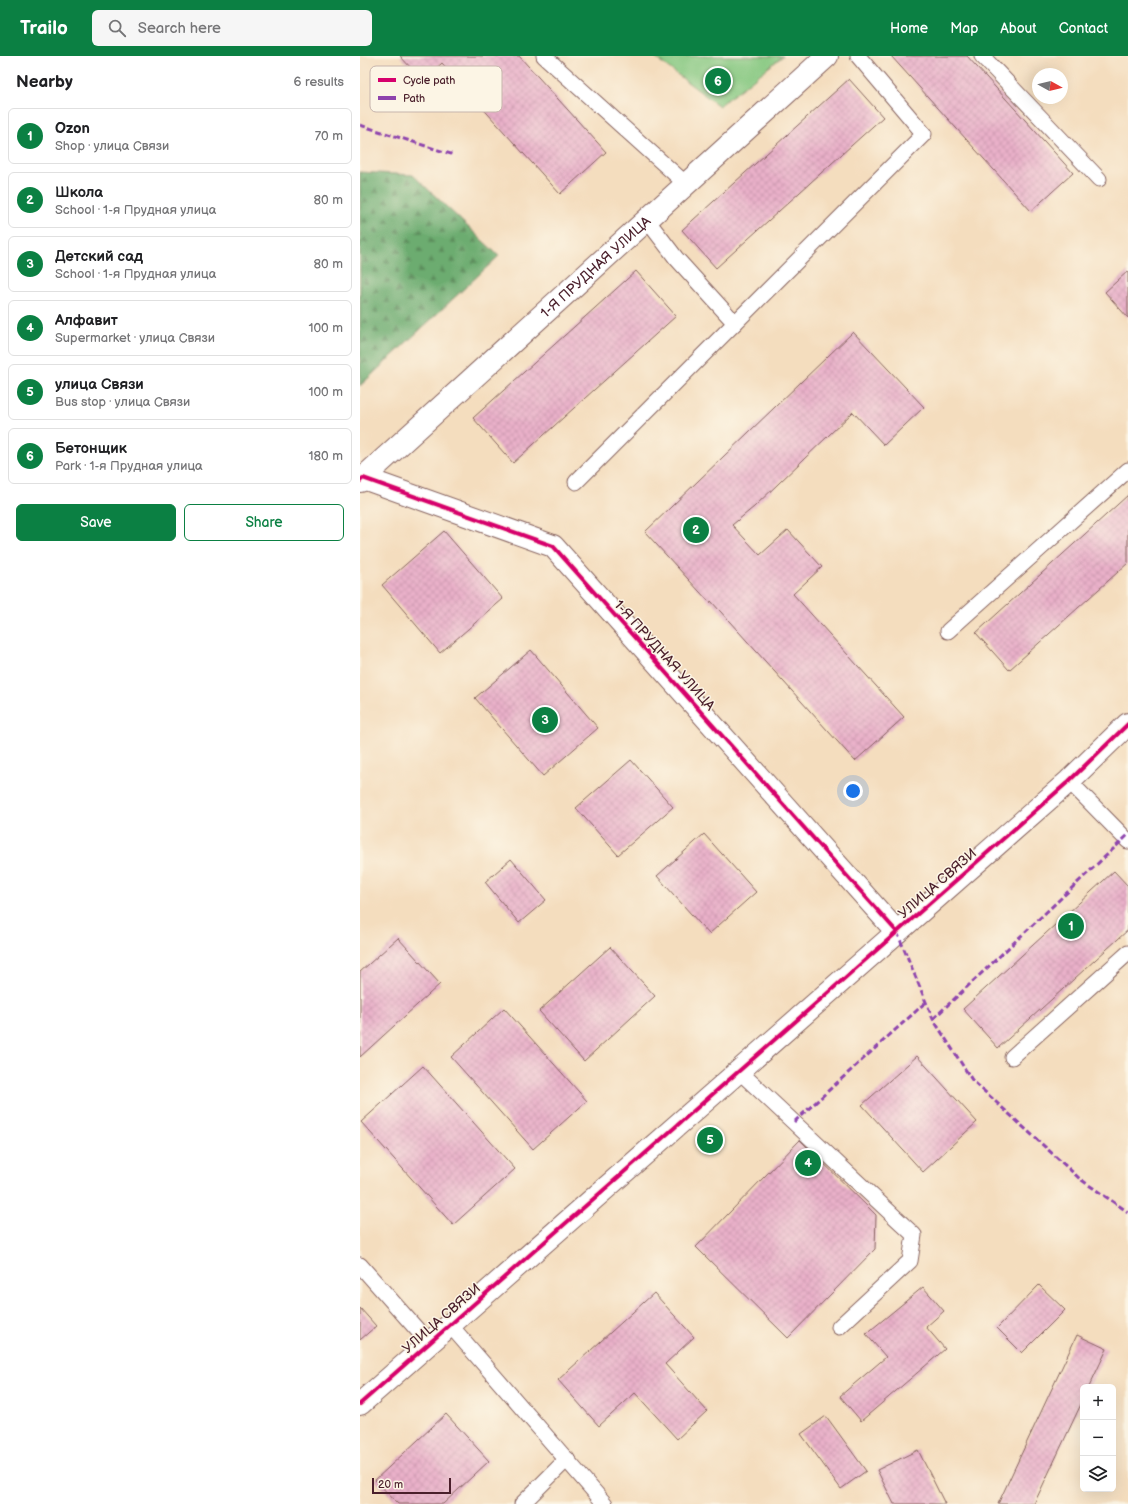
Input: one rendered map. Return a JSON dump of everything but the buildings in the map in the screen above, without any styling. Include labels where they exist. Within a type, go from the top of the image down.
[{"type":"street","name":"1-Я ПРУДНАЯ УЛИЦА","points":[[827,56],[362,480],[552,546],[897,932]]},
{"type":"street","name":"УЛИЦА СВЯЗИ","points":[[360,1404],[1069,781],[1128,724]]},
{"type":"lane","points":[[544,56],[686,184]]},
{"type":"lane","points":[[576,482],[924,134],[858,56]]},
{"type":"lane","points":[[982,56],[1099,179]]},
{"type":"lane","points":[[647,220],[676,258],[735,323]]},
{"type":"lane","points":[[948,631],[1128,470]]},
{"type":"lane","points":[[1069,781],[1128,841]]},
{"type":"lane","points":[[1012,1057],[1128,953]]},
{"type":"lane","points":[[739,1071],[914,1235],[910,1261],[839,1327]]},
{"type":"lane","points":[[360,1265],[428,1343]]},
{"type":"lane","points":[[450,1325],[605,1504]]},
{"type":"lane","points":[[522,1504],[567,1460]]},
{"type":"green space","points":[[653,56],[783,56],[719,106]]},
{"type":"green space","points":[[360,172],[413,175],[499,256],[360,386]]},
{"type":"marked path","points":[[360,125],[454,155]]},
{"type":"marked path","points":[[933,1019],[1128,835]]},
{"type":"marked path","points":[[897,932],[933,1019],[972,1080],[1080,1179],[1128,1212]]},
{"type":"marked path","points":[[794,1122],[926,1002]]},
{"type":"cycle path","points":[[360,481],[363,478],[553,546],[897,932]]},
{"type":"cycle path","points":[[360,1404],[1069,781],[1128,724]]},
{"type":"place","name":"Бетонщик","points":[[718,81]]},
{"type":"place","name":"Школа","points":[[696,530]]},
{"type":"place","name":"Детский сад","points":[[545,720]]},
{"type":"place","name":"Ozon","points":[[1071,926]]},
{"type":"place","name":"улица Связи","points":[[710,1140]]},
{"type":"place","name":"Алфавит","points":[[808,1163]]}]
